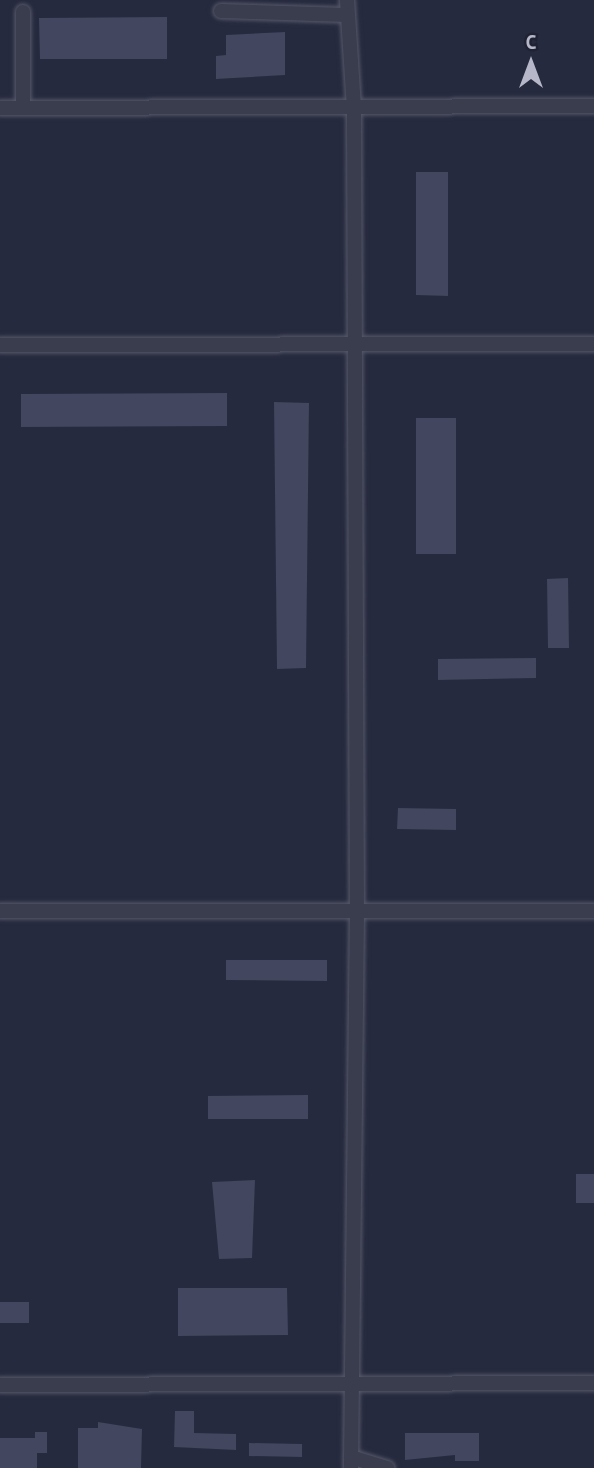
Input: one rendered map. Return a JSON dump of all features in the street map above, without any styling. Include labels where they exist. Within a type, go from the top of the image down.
[{"type":"lane","points":[[221,11],[347,7],[354,109],[357,911],[349,1383],[351,1463],[387,1468]]},
{"type":"lane","points":[[23,12],[23,108]]},
{"type":"lane","points":[[0,108],[354,109],[594,106]]},
{"type":"lane","points":[[0,345],[353,347],[594,344]]},
{"type":"lane","points":[[0,911],[594,911]]},
{"type":"lane","points":[[0,1385],[594,1383]]},
{"type":"building","points":[[167,17],[167,59],[40,59],[39,18]]},
{"type":"building","points":[[285,32],[285,75],[216,79],[216,56],[226,55],[226,35]]},
{"type":"building","points":[[416,172],[448,172],[448,296],[416,295]]},
{"type":"building","points":[[227,393],[227,426],[21,427],[21,394]]},
{"type":"building","points":[[274,402],[309,403],[306,668],[277,669]]},
{"type":"building","points":[[416,418],[456,418],[456,554],[416,554]]},
{"type":"building","points":[[568,578],[569,648],[548,648],[547,579]]},
{"type":"building","points":[[536,658],[536,678],[438,680],[438,659]]},
{"type":"building","points":[[398,808],[456,809],[456,830],[397,829]]},
{"type":"building","points":[[226,960],[327,960],[327,981],[226,980]]},
{"type":"building","points":[[308,1095],[308,1119],[208,1119],[208,1096]]},
{"type":"building","points":[[576,1174],[594,1174],[594,1203],[576,1203]]},
{"type":"building","points":[[255,1180],[252,1258],[219,1259],[212,1182]]},
{"type":"building","points":[[178,1288],[287,1288],[288,1335],[178,1336]]},
{"type":"building","points":[[0,1302],[29,1302],[29,1323],[0,1323]]},
{"type":"building","points":[[175,1411],[194,1411],[194,1433],[236,1434],[236,1450],[174,1447]]},
{"type":"building","points":[[98,1422],[142,1429],[141,1468],[78,1468],[78,1428],[98,1428]]},
{"type":"building","points":[[35,1432],[47,1432],[47,1453],[37,1453],[37,1468],[0,1468],[0,1438],[35,1438]]},
{"type":"building","points":[[405,1433],[479,1433],[479,1461],[455,1461],[455,1455],[405,1460]]},
{"type":"building","points":[[249,1443],[302,1444],[302,1457],[249,1456]]}]
